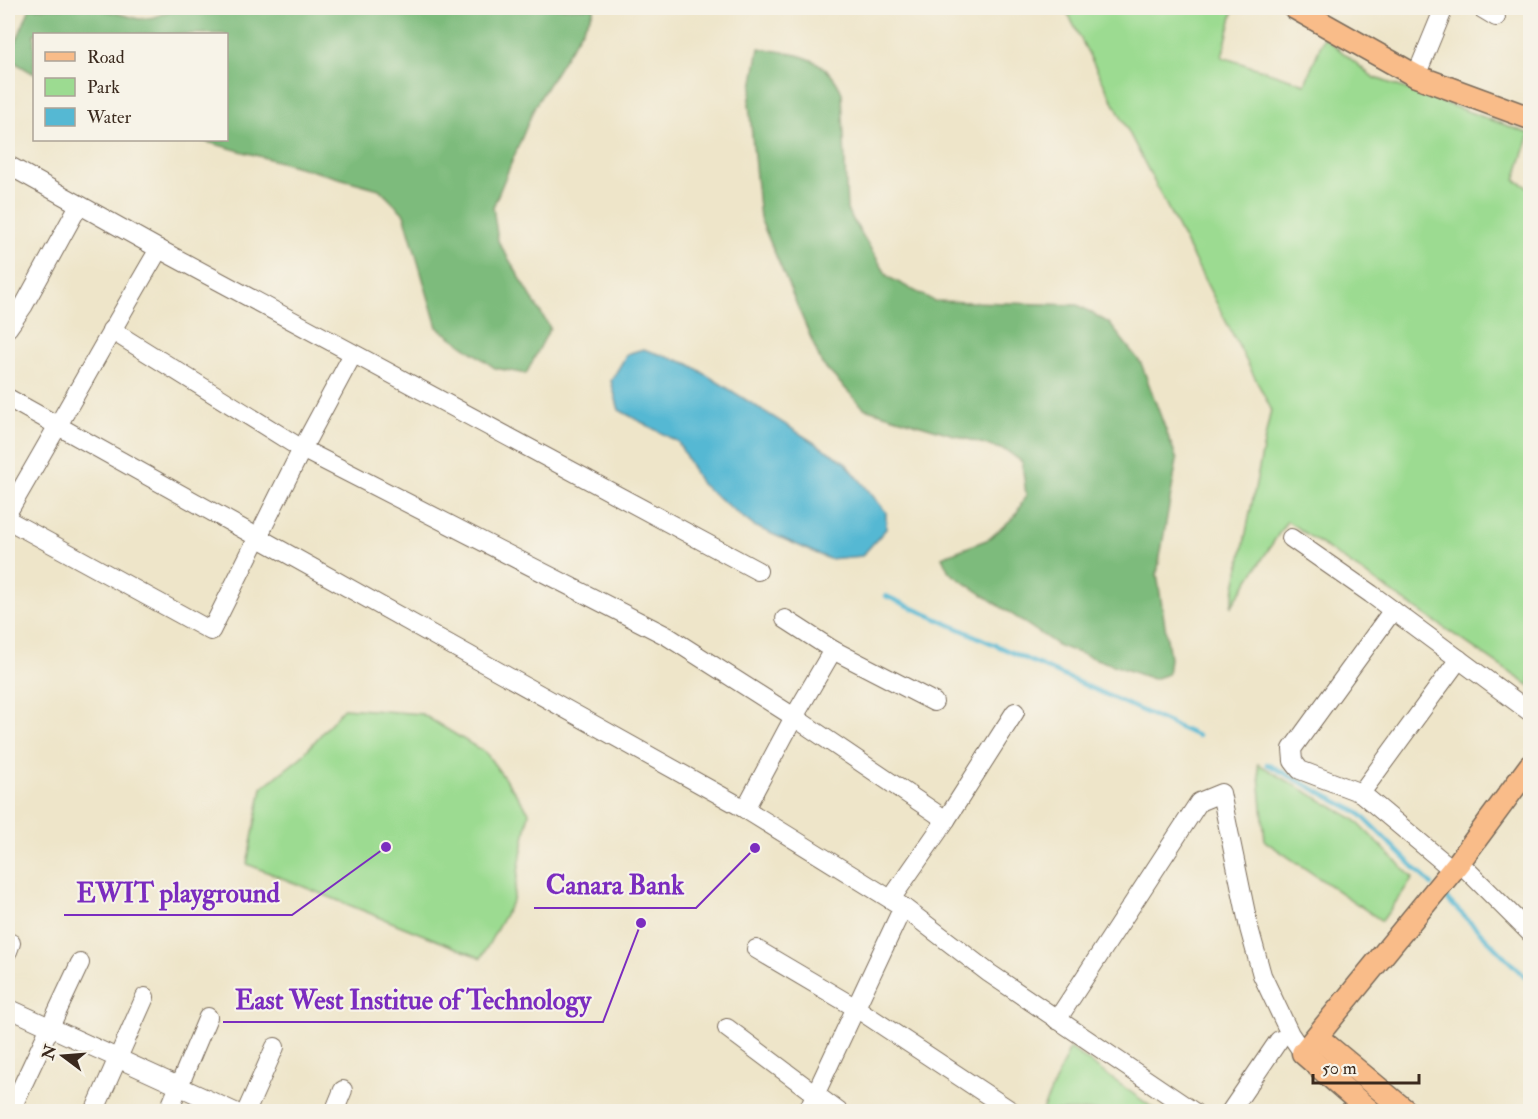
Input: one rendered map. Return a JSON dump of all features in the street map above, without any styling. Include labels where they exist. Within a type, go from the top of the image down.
[{"type":"main road","points":[[1295,8],[1416,76],[1530,118]]},
{"type":"main road","points":[[1310,1045],[1446,878],[1530,766]]},
{"type":"main road","points":[[1310,1045],[1371,1112]]},
{"type":"main road","points":[[1310,1045],[1407,1112]]},
{"type":"street","points":[[1416,76],[1444,8]]},
{"type":"street","points":[[8,165],[159,249],[758,571]]},
{"type":"street","points":[[8,328],[16,300],[79,205]]},
{"type":"street","points":[[8,512],[159,249]]},
{"type":"street","points":[[111,330],[302,448],[667,636],[794,717],[946,820]]},
{"type":"street","points":[[8,520],[211,631],[302,448],[353,354]]},
{"type":"street","points":[[8,398],[744,809],[897,903],[989,973],[1194,1112]]},
{"type":"street","points":[[1291,538],[1394,610],[1530,712]]},
{"type":"street","points":[[1394,610],[1292,749],[1293,761],[1300,770],[1361,793],[1446,878],[1530,933]]},
{"type":"street","points":[[785,619],[834,650],[934,702]]},
{"type":"street","points":[[744,809],[794,717],[834,650]]},
{"type":"street","points":[[1361,793],[1459,659]]},
{"type":"street","points":[[811,1103],[856,1008],[897,903],[946,820],[1015,712]]},
{"type":"street","points":[[1057,1020],[1199,802],[1221,793],[1249,928],[1262,975],[1290,1034],[1310,1045]]},
{"type":"street","points":[[756,949],[856,1008],[1013,1112]]},
{"type":"street","points":[[10,1112],[80,963]]},
{"type":"street","points":[[94,1112],[145,997]]},
{"type":"street","points":[[8,1008],[235,1112]]},
{"type":"street","points":[[168,1112],[208,1017]]},
{"type":"street","points":[[727,1028],[811,1103],[839,1112]]},
{"type":"street","points":[[1230,1112],[1279,1040]]},
{"type":"street","points":[[246,1112],[274,1047]]},
{"type":"street","points":[[334,1112],[343,1090]]},
{"type":"green space","points":[[30,8],[97,8],[139,19],[155,17],[176,8],[594,8],[535,106],[493,207],[498,241],[550,328],[526,374],[495,368],[437,327],[404,214],[379,189],[204,141],[228,141],[228,33],[33,33],[33,73],[9,59]]},
{"type":"green space","points":[[1065,8],[1234,8],[1222,57],[1305,84],[1324,37],[1373,77],[1530,134],[1515,180],[1530,188],[1530,686],[1287,521],[1231,607],[1271,409]]},
{"type":"green space","points":[[759,48],[808,58],[827,71],[835,80],[842,93],[847,210],[888,277],[934,301],[1078,305],[1109,323],[1141,363],[1177,460],[1157,574],[1170,658],[1168,674],[1153,679],[1059,646],[949,572],[942,557],[989,539],[1015,516],[1026,495],[1022,462],[1007,451],[864,408],[822,364],[760,218],[749,104]]},
{"type":"green space","points":[[344,708],[422,714],[486,753],[529,812],[513,900],[481,958],[247,864],[262,788],[301,757]]},
{"type":"green space","points":[[1258,764],[1354,819],[1413,878],[1382,921],[1265,841]]},
{"type":"green space","points":[[1070,1048],[1157,1111],[1042,1111]]},
{"type":"water","points":[[643,349],[689,364],[845,462],[886,512],[886,529],[862,556],[829,559],[754,526],[701,484],[678,442],[619,410],[611,381],[627,354]]},
{"type":"waterway","points":[[886,596],[1198,736]]},
{"type":"waterway","points":[[1267,764],[1359,813],[1432,885]]},
{"type":"waterway","points":[[1441,893],[1530,982]]},
{"type":"place","name":"EWIT playground","points":[[386,847]]},
{"type":"place","name":"Canara Bank","points":[[755,848]]},
{"type":"place","name":"East West Institue of Technology","points":[[641,923]]}]
